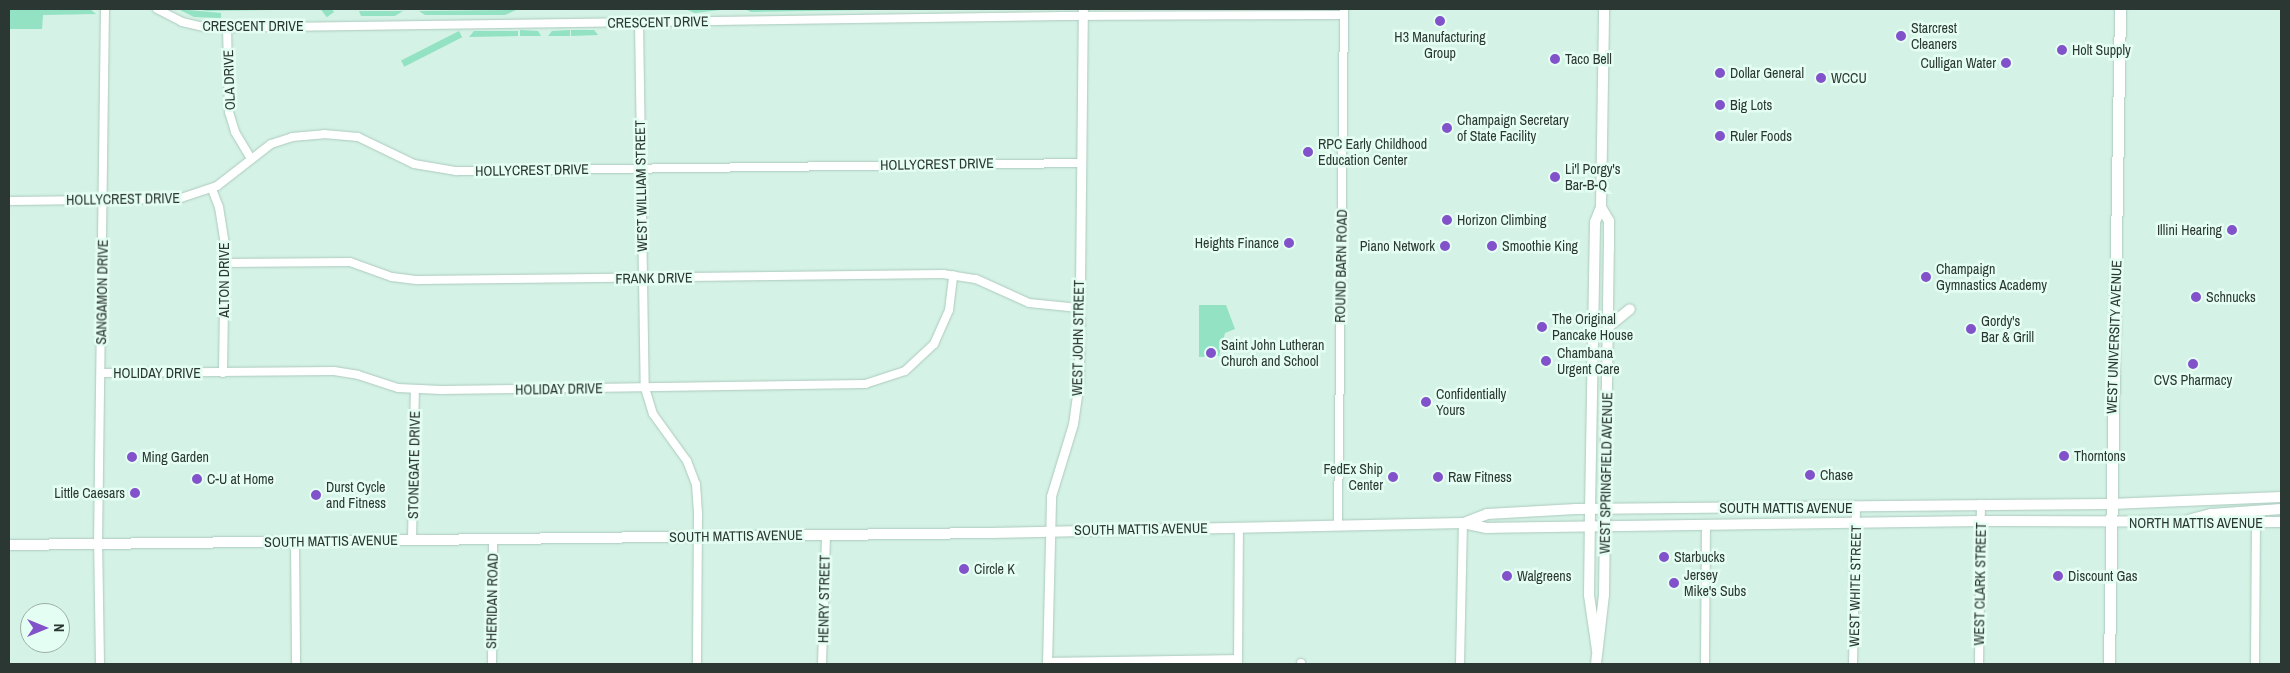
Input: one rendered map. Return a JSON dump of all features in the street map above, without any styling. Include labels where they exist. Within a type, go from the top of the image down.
[{"type":"main road","name":"WEST SPRINGFIELD AVENUE","points":[[1597,650],[1590,595],[1590,509],[1595,222],[1601,207],[1604,9]]},
{"type":"main road","name":"WEST UNIVERSITY AVENUE","points":[[2110,664],[2120,9]]},
{"type":"main road","name":"WEST SPRINGFIELD AVENUE","points":[[1596,664],[1604,595],[1608,327],[1609,222],[1601,207]]},
{"type":"main road","points":[[1608,327],[1630,310]]},
{"type":"main road","name":"NORTH MATTIS AVENUE","points":[[2111,504],[2281,497]]},
{"type":"main road","name":"SOUTH MATTIS AVENUE","points":[[1463,523],[1487,514],[1590,509],[2111,504]]},
{"type":"main road","points":[[2175,524],[2211,514],[2281,509]]},
{"type":"main road","name":"SOUTH MATTIS AVENUE","points":[[9,544],[826,535],[1338,524],[1463,523],[1486,528],[1981,521],[2111,522]]},
{"type":"main road","name":"NORTH MATTIS AVENUE","points":[[2111,522],[2175,524],[2281,522]]},
{"type":"street","name":"SANGAMON DRIVE","points":[[100,664],[98,543],[105,9]]},
{"type":"street","name":"CRESCENT DRIVE","points":[[157,9],[192,26],[227,28],[639,23],[1083,12],[1344,12]]},
{"type":"street","name":"WEST JOHN STREET","points":[[1047,663],[1051,492],[1077,404],[1083,12]]},
{"type":"street","name":"ROUND BARN ROAD","points":[[1338,524],[1344,12]]},
{"type":"street","name":"WEST WILLIAM STREET","points":[[639,23],[645,388],[653,414],[692,471],[698,497],[697,664]]},
{"type":"street","name":"OLA DRIVE","points":[[227,28],[229,112],[235,132],[250,157]]},
{"type":"street","name":"HOLLYCREST DRIVE","points":[[9,201],[178,199],[212,189],[250,157],[281,140],[324,134],[371,141],[414,164],[437,170],[1081,162]]},
{"type":"street","name":"ALTON DRIVE","points":[[212,189],[223,225],[225,263],[223,373]]},
{"type":"street","name":"FRANK DRIVE","points":[[225,263],[350,262],[392,276],[418,280],[952,275],[976,278],[1029,304],[1079,308]]},
{"type":"street","name":"HOLIDAY DRIVE","points":[[101,373],[344,372],[398,388],[415,390],[847,386],[894,377],[925,354],[940,333],[949,310],[952,275]]},
{"type":"street","name":"STONEGATE DRIVE","points":[[412,540],[415,390]]},
{"type":"street","name":"WEST CLARK STREET","points":[[1979,664],[1981,504]]},
{"type":"street","name":"WEST WHITE STREET","points":[[1853,664],[1856,507]]},
{"type":"street","points":[[1460,664],[1463,523]]},
{"type":"street","points":[[2255,664],[2256,523]]},
{"type":"street","points":[[1704,664],[1706,525]]},
{"type":"street","points":[[1047,663],[1238,662],[1240,526]]},
{"type":"street","name":"HENRY STREET","points":[[822,664],[826,535]]},
{"type":"street","name":"SHERIDAN ROAD","points":[[492,664],[493,539]]},
{"type":"street","points":[[295,541],[296,664]]},
{"type":"green space","points":[[9,9],[90,9],[96,14],[43,15],[42,29],[9,29]]},
{"type":"green space","points":[[178,9],[221,13],[221,18],[194,17]]},
{"type":"green space","points":[[195,9],[335,9],[207,11]]},
{"type":"green space","points":[[321,9],[332,9],[334,12],[327,17]]},
{"type":"green space","points":[[685,9],[728,9],[695,13]]},
{"type":"green space","points":[[745,9],[925,9],[751,12]]},
{"type":"green space","points":[[516,10],[505,15],[425,15],[419,11]]},
{"type":"green space","points":[[359,11],[403,11],[395,16],[361,16]]},
{"type":"green space","points":[[520,30],[538,31],[541,36],[520,36]]},
{"type":"green space","points":[[570,30],[570,36],[548,36],[552,31]]},
{"type":"green space","points":[[571,30],[594,30],[598,35],[571,36]]},
{"type":"green space","points":[[459,31],[462,37],[404,67],[401,61]]},
{"type":"green space","points":[[474,31],[518,31],[518,36],[469,37]]},
{"type":"green space","points":[[1199,305],[1226,305],[1235,329],[1225,333],[1219,356],[1199,357]]},
{"type":"place","name":"H3 Manufacturing Group","points":[[1440,21]]},
{"type":"place","name":"Starcrest Cleaners","points":[[1901,36]]},
{"type":"place","name":"Holt Supply","points":[[2062,50]]},
{"type":"place","name":"Taco Bell","points":[[1555,59]]},
{"type":"place","name":"Culligan Water","points":[[2006,63]]},
{"type":"place","name":"Dollar General","points":[[1720,73]]},
{"type":"place","name":"WCCU","points":[[1821,78]]},
{"type":"place","name":"Big Lots","points":[[1720,105]]},
{"type":"place","name":"Champaign Secretary of State Facility","points":[[1447,128]]},
{"type":"place","name":"Ruler Foods","points":[[1720,136]]},
{"type":"place","name":"RPC Early Childhood Education Center","points":[[1308,152]]},
{"type":"place","name":"Li'l Porgy's Bar-B-Q","points":[[1555,177]]},
{"type":"place","name":"Horizon Climbing","points":[[1447,220]]},
{"type":"place","name":"Illini Hearing","points":[[2232,230]]},
{"type":"place","name":"Heights Finance","points":[[1289,243]]},
{"type":"place","name":"Piano Network","points":[[1445,246]]},
{"type":"place","name":"Smoothie King","points":[[1492,246]]},
{"type":"place","name":"Champaign Gymnastics Academy","points":[[1926,277]]},
{"type":"place","name":"Schnucks","points":[[2196,297]]},
{"type":"place","name":"The Original Pancake House","points":[[1542,327]]},
{"type":"place","name":"Gordy's Bar & Grill","points":[[1971,329]]},
{"type":"place","name":"Saint John Lutheran Church and School","points":[[1211,353]]},
{"type":"place","name":"Chambana Urgent Care","points":[[1546,361]]},
{"type":"place","name":"CVS Pharmacy","points":[[2193,364]]},
{"type":"place","name":"Confidentially Yours","points":[[1426,402]]},
{"type":"place","name":"Thorntons","points":[[2064,456]]},
{"type":"place","name":"Ming Garden","points":[[132,457]]},
{"type":"place","name":"Chase","points":[[1810,475]]},
{"type":"place","name":"FedEx Ship Center","points":[[1393,477]]},
{"type":"place","name":"Raw Fitness","points":[[1438,477]]},
{"type":"place","name":"C-U at Home","points":[[197,479]]},
{"type":"place","name":"Little Caesars","points":[[135,493]]},
{"type":"place","name":"Durst Cycle and Fitness","points":[[316,495]]},
{"type":"place","name":"Starbucks","points":[[1664,557]]},
{"type":"place","name":"Circle K","points":[[964,569]]},
{"type":"place","name":"Walgreens","points":[[1507,576]]},
{"type":"place","name":"Discount Gas","points":[[2058,576]]},
{"type":"place","name":"Jersey Mike's Subs","points":[[1674,583]]}]
